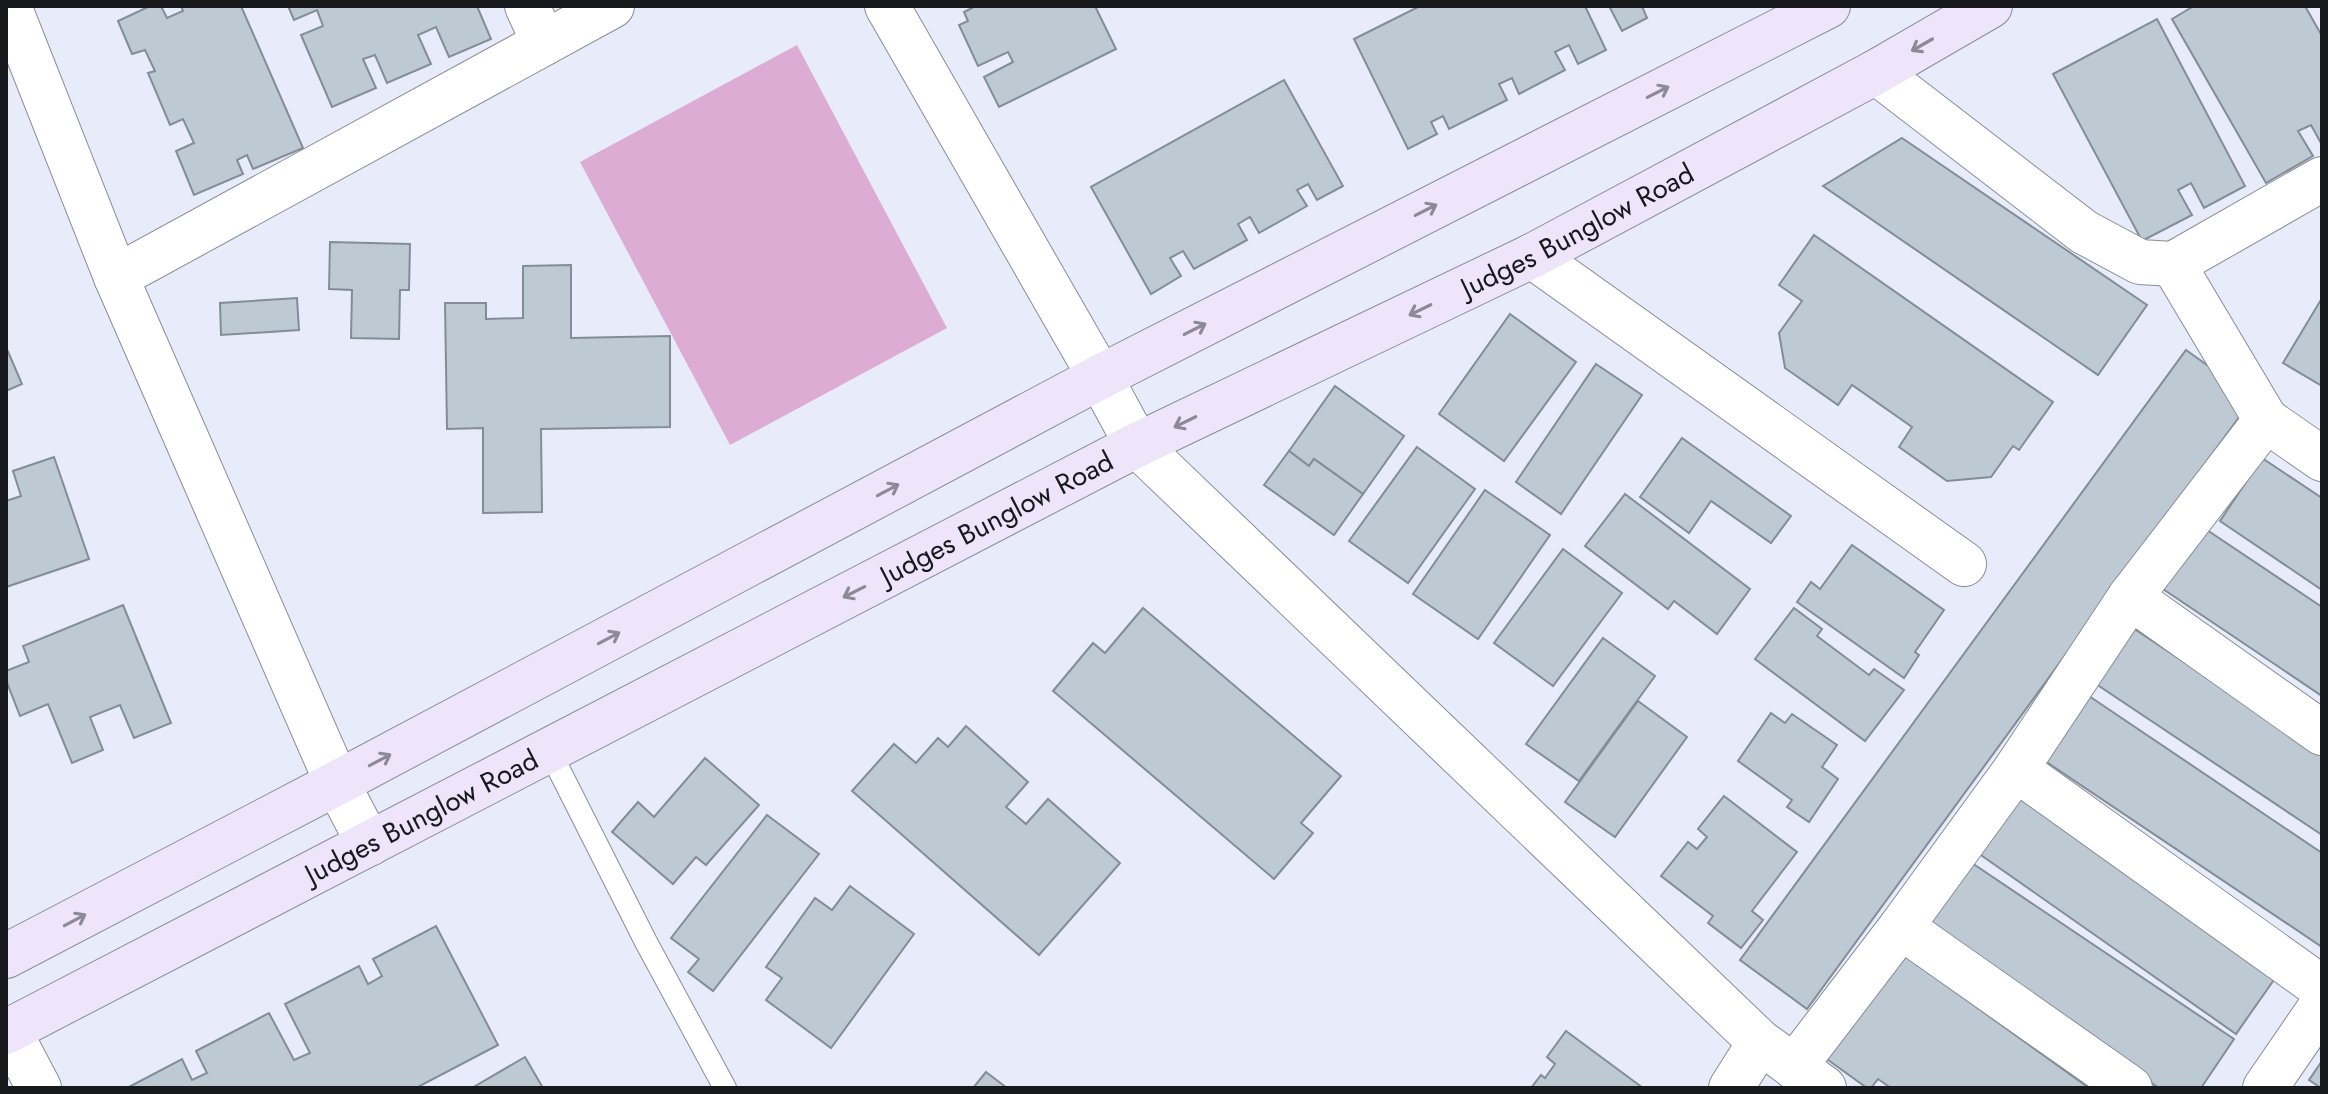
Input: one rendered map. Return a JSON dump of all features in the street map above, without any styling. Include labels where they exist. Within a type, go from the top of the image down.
[{"type":"main road","points":[[6,956],[1100,377],[1828,6]]},
{"type":"main road","name":"Judges Bunglow Road","points":[[7,1031],[1137,445],[1532,256],[1876,72],[1990,6]]},
{"type":"street","points":[[9,6],[116,277],[337,783],[369,844]]},
{"type":"street","points":[[116,277],[535,25],[612,6]]},
{"type":"street","points":[[887,6],[1137,445],[1760,1042],[1809,1078],[1901,927],[2016,769],[2130,597],[2266,420]]},
{"type":"street","points":[[1876,72],[2084,232],[2140,262],[2173,264],[2322,179]]},
{"type":"street","points":[[1532,256],[1964,564]]},
{"type":"street","points":[[2173,264],[2266,420],[2322,459]]},
{"type":"street","points":[[2130,597],[2322,733]]},
{"type":"street","points":[[2016,769],[2322,988]]},
{"type":"street","points":[[1901,927],[2130,1088]]},
{"type":"street","points":[[2265,1088],[2322,1005]]},
{"type":"street","points":[[7,1031],[39,1088]]},
{"type":"street","points":[[1731,1088],[1760,1042]]},
{"type":"lane","points":[[549,750],[646,942],[725,1088]]},
{"type":"shaded area","points":[[797,45],[947,328],[730,445],[580,162]]},
{"type":"building","points":[[150,6],[161,6],[167,18],[183,11],[181,6],[241,6],[303,148],[253,169],[247,155],[237,160],[243,174],[194,195],[176,151],[194,143],[183,119],[170,125],[148,73],[155,71],[145,50],[132,54],[118,21]]},
{"type":"building","points":[[288,6],[477,6],[491,39],[449,57],[436,27],[418,35],[431,64],[387,83],[375,55],[363,59],[376,88],[332,107],[301,35],[323,26],[317,10],[294,20]]},
{"type":"building","points":[[971,6],[1095,6],[1116,49],[999,107],[984,77],[1013,62],[1008,52],[978,66],[959,25],[968,21],[964,12]]},
{"type":"building","points":[[1420,6],[1585,6],[1606,50],[1578,64],[1569,45],[1555,52],[1565,70],[1519,94],[1512,78],[1499,84],[1507,100],[1449,129],[1443,116],[1431,122],[1437,134],[1408,149],[1354,39]]},
{"type":"building","points":[[1609,6],[1642,6],[1647,18],[1622,31]]},
{"type":"building","points":[[2194,6],[2305,6],[2322,36],[2322,145],[2311,125],[2298,131],[2313,156],[2266,183],[2172,19]]},
{"type":"building","points":[[2157,19],[2245,186],[2204,208],[2191,183],[2178,190],[2192,215],[2142,241],[2053,74]]},
{"type":"building","points":[[1284,80],[1343,186],[1317,200],[1308,184],[1297,190],[1307,206],[1259,233],[1250,217],[1238,224],[1247,240],[1194,269],[1183,251],[1170,258],[1181,276],[1151,294],[1091,187]]},
{"type":"building","points":[[1902,138],[2147,305],[2098,375],[1823,186]]},
{"type":"building","points":[[1814,235],[2053,402],[2019,450],[2013,446],[1991,477],[1947,481],[1899,447],[1912,427],[1852,385],[1838,405],[1785,368],[1779,333],[1802,301],[1779,285]]},
{"type":"building","points":[[330,242],[410,244],[409,290],[400,290],[399,339],[351,338],[352,290],[329,289]]},
{"type":"building","points":[[571,265],[571,338],[670,336],[670,427],[541,429],[542,512],[483,513],[483,428],[447,429],[445,303],[486,303],[486,319],[523,318],[523,266]]},
{"type":"building","points":[[297,298],[299,330],[221,335],[220,303]]},
{"type":"building","points":[[2322,298],[2322,386],[2283,363]]},
{"type":"building","points":[[1510,314],[1576,362],[1504,461],[1439,414]]},
{"type":"building","points":[[6,347],[22,384],[6,391]]},
{"type":"building","points":[[2186,350],[2253,398],[1807,1009],[1740,960]]},
{"type":"building","points":[[1596,364],[1642,395],[1561,514],[1516,482]]},
{"type":"building","points":[[1335,386],[1404,436],[1363,494],[1314,459],[1309,466],[1289,451]]},
{"type":"building","points":[[1682,438],[1791,516],[1771,543],[1711,501],[1689,533],[1640,497]]},
{"type":"building","points":[[1417,447],[1475,489],[1408,583],[1349,541]]},
{"type":"building","points":[[1289,451],[1309,466],[1314,459],[1363,494],[1334,535],[1264,485]]},
{"type":"building","points":[[54,457],[89,559],[6,587],[6,501],[21,496],[13,471]]},
{"type":"building","points":[[2262,458],[2322,498],[2322,590],[2220,521]]},
{"type":"building","points":[[1485,490],[1550,535],[1478,639],[1413,594]]},
{"type":"building","points":[[1625,494],[1750,589],[1717,634],[1674,601],[1668,609],[1585,546]]},
{"type":"building","points":[[2201,526],[2322,607],[2322,696],[2160,587]]},
{"type":"building","points":[[1852,545],[1944,610],[1915,652],[1919,655],[1904,678],[1797,602],[1811,582],[1820,589]]},
{"type":"building","points":[[1563,549],[1622,593],[1553,686],[1494,643]]},
{"type":"building","points":[[123,605],[171,723],[134,738],[120,705],[90,717],[103,750],[72,763],[48,704],[20,716],[6,680],[6,671],[29,662],[23,646]]},
{"type":"building","points":[[1143,608],[1341,776],[1301,823],[1313,833],[1274,879],[1053,691],[1093,643],[1105,653]]},
{"type":"building","points":[[1794,608],[1822,629],[1817,636],[1869,675],[1874,669],[1904,690],[1865,741],[1755,659]]},
{"type":"building","points":[[2133,628],[2322,754],[2322,835],[2096,684]]},
{"type":"building","points":[[1603,638],[1655,676],[1579,781],[1526,744]]},
{"type":"building","points":[[2086,694],[2322,853],[2322,947],[2042,759]]},
{"type":"building","points":[[1638,701],[1687,737],[1615,837],[1565,802]]},
{"type":"building","points":[[1771,713],[1785,723],[1792,714],[1837,745],[1822,767],[1838,779],[1809,822],[1787,807],[1792,800],[1738,761]]},
{"type":"building","points":[[966,726],[1028,782],[1006,807],[1026,824],[1048,799],[1120,863],[1039,955],[852,791],[894,744],[916,763],[938,738],[948,747]]},
{"type":"building","points":[[705,758],[759,805],[706,865],[696,857],[673,884],[612,832],[638,802],[654,817]]},
{"type":"building","points":[[2020,793],[2278,974],[2236,1034],[1978,853]]},
{"type":"building","points":[[1724,796],[1797,852],[1752,911],[1763,920],[1741,948],[1708,923],[1713,916],[1661,876],[1688,842],[1697,849],[1707,837],[1698,829]]},
{"type":"building","points":[[767,815],[819,854],[713,991],[688,972],[699,959],[671,938]]},
{"type":"building","points":[[1963,857],[2234,1039],[2201,1088],[2159,1088],[1917,926]]},
{"type":"building","points":[[850,886],[914,934],[831,1048],[766,1000],[782,978],[766,967],[815,898],[832,910]]},
{"type":"building","points":[[436,926],[498,1045],[416,1088],[127,1088],[182,1059],[192,1080],[207,1073],[196,1051],[269,1013],[294,1060],[310,1053],[285,1004],[359,966],[368,984],[382,976],[373,959]]},
{"type":"building","points":[[1900,952],[2089,1088],[1891,1088],[1878,1079],[1871,1088],[1867,1088],[1824,1057]]},
{"type":"building","points":[[1566,1031],[1643,1088],[1531,1088],[1541,1075],[1545,1078],[1555,1064],[1547,1057]]},
{"type":"building","points":[[525,1057],[543,1088],[472,1088]]},
{"type":"building","points":[[2322,1061],[2322,1088],[2321,1088],[2309,1080]]},
{"type":"building","points":[[986,1072],[1007,1088],[973,1088]]}]
